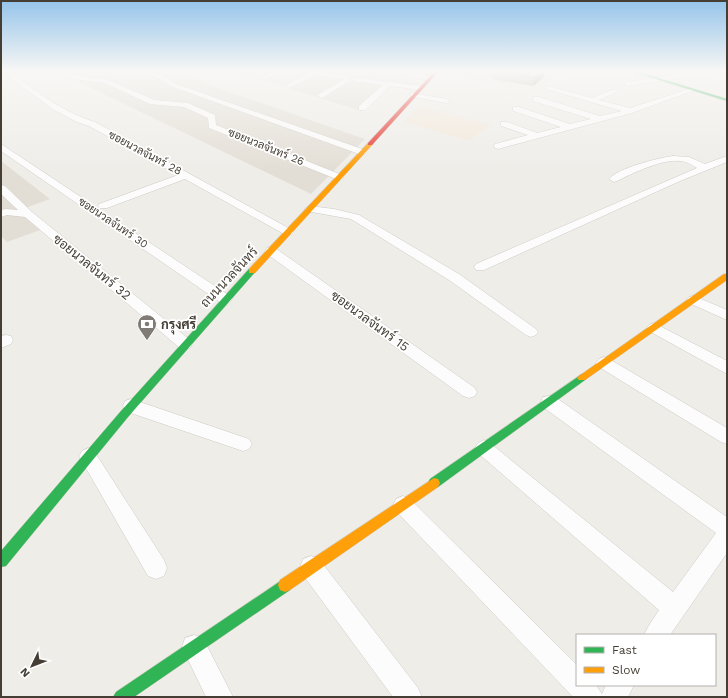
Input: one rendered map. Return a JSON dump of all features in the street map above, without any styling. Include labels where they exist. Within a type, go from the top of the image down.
[{"type":"main road","name":"ถนนนวลจันทร์","points":[[4,550],[225,299],[339,178],[405,105]]},
{"type":"main road","points":[[121,697],[403,505],[727,276]]},
{"type":"street","name":"ซอยนวลจันทร์ 28","points":[[49,105],[78,121],[92,124],[288,232]]},
{"type":"street","name":"ซอยนวลจันทร์ 26","points":[[180,105],[185,105],[212,117],[212,126],[339,178]]},
{"type":"street","points":[[228,105],[362,152]]},
{"type":"street","points":[[362,108],[366,105]]},
{"type":"street","points":[[554,105],[600,119]]},
{"type":"street","points":[[607,105],[629,111]]},
{"type":"street","points":[[498,146],[648,105]]},
{"type":"street","points":[[516,109],[571,127]]},
{"type":"street","points":[[504,124],[538,136]]},
{"type":"street","name":"ซอยนวลจันทร์ 30","points":[[1,147],[225,299]]},
{"type":"street","points":[[614,179],[648,165],[675,158],[688,160],[705,168]]},
{"type":"street","points":[[480,267],[727,159]]},
{"type":"street","points":[[103,206],[186,175]]},
{"type":"street","name":"ซอยนวลจันทร์ 32","points":[[1,188],[28,214],[185,344]]},
{"type":"street","points":[[310,209],[334,212],[354,217],[454,277],[531,332]]},
{"type":"street","points":[[3,211],[28,214]]},
{"type":"street","name":"ซอยนวลจันทร์ 15","points":[[271,251],[469,392]]},
{"type":"street","points":[[694,300],[727,315]]},
{"type":"street","points":[[654,328],[727,368]]},
{"type":"street","points":[[604,363],[727,437]]},
{"type":"street","points":[[549,402],[727,529]]},
{"type":"street","points":[[131,406],[243,444]]},
{"type":"street","points":[[484,448],[674,608]]},
{"type":"street","points":[[88,456],[156,568]]},
{"type":"street","points":[[403,505],[576,682]]},
{"type":"street","points":[[657,634],[727,535]]},
{"type":"street","points":[[311,567],[409,697]]},
{"type":"street","points":[[194,647],[220,697]]},
{"type":"street","points":[[580,686],[590,697]]},
{"type":"street","points":[[613,697],[620,686]]},
{"type":"shaded area","points":[[126,105],[266,105],[365,139],[311,194]]},
{"type":"shaded area","points":[[341,105],[369,105],[362,111]]},
{"type":"shaded area","points":[[419,106],[492,125],[468,141],[404,122]]},
{"type":"shaded area","points":[[1,161],[50,199],[20,210],[43,229],[7,242],[1,236]]},
{"type":"traffic: fast","points":[[1,561],[125,414],[252,271]]},
{"type":"traffic: fast","points":[[434,483],[582,378]]},
{"type":"traffic: fast","points":[[121,697],[285,585]]},
{"type":"traffic: slow","points":[[252,271],[370,144]]},
{"type":"traffic: slow","points":[[582,378],[727,276]]},
{"type":"traffic: slow","points":[[285,585],[434,483]]},
{"type":"traffic: jam","points":[[370,144],[406,105]]},
{"type":"place","name":"กรุงศรี","points":[[147,341]]}]
